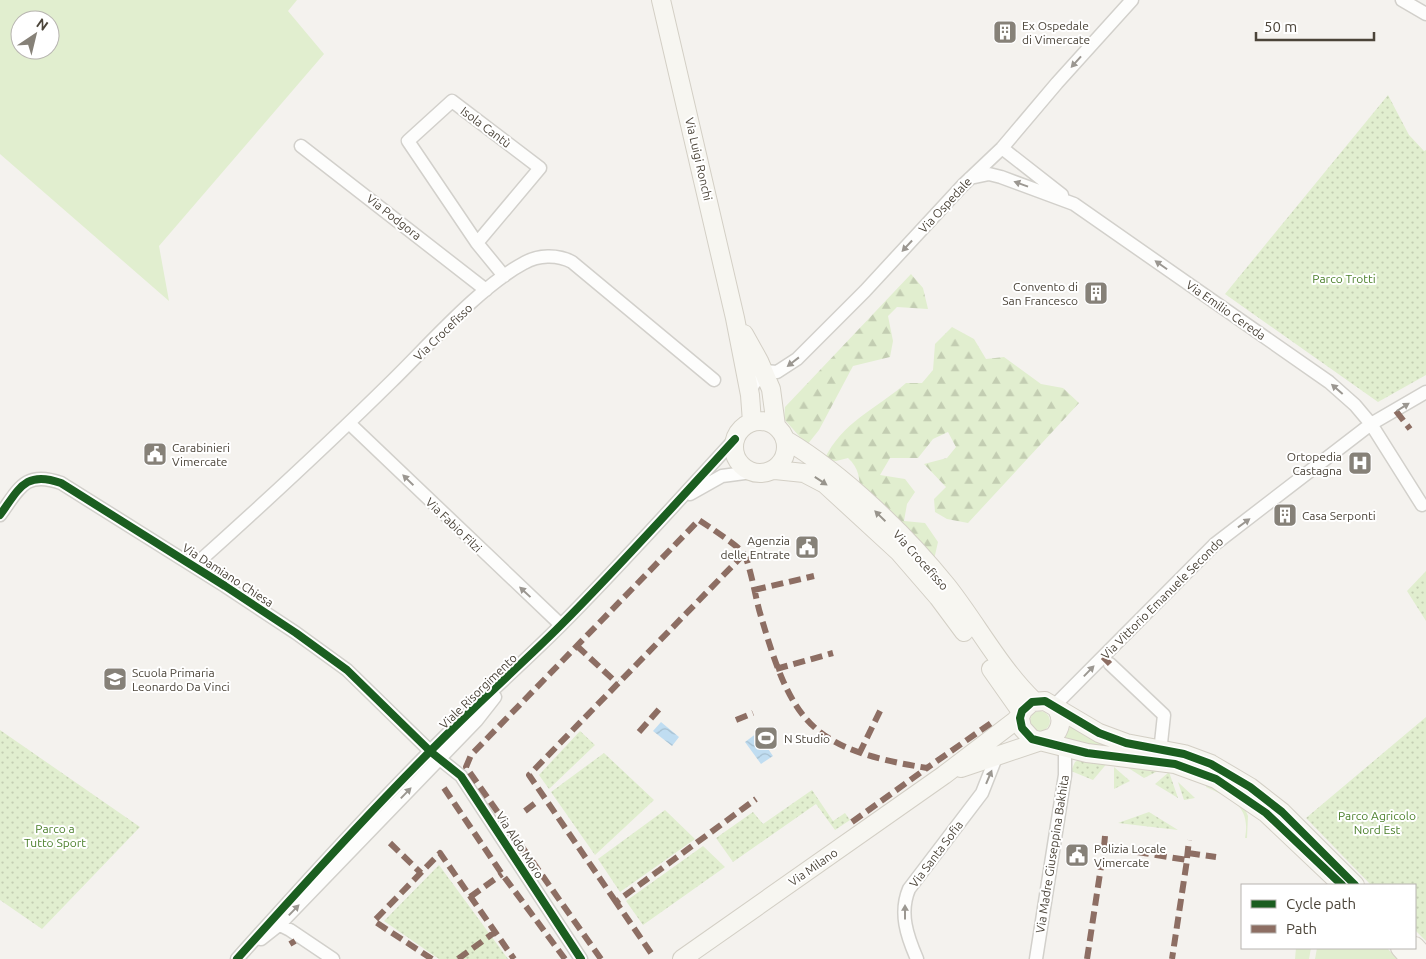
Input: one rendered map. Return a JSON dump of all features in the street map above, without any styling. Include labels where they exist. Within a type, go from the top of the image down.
[{"type":"street","name":"Via Luigi Ronchi","points":[[661,0],[735,318],[750,394],[752,422]]},
{"type":"street","name":"Via Ospedale","points":[[764,371],[778,372],[798,359],[865,291],[970,178],[1002,148],[1057,82],[1132,0]]},
{"type":"street","points":[[1402,0],[1426,14]]},
{"type":"street","name":"Isola Cantù","points":[[477,243],[540,168],[452,101],[408,141],[477,243],[504,276]]},
{"type":"street","name":"Via Podgora","points":[[301,146],[486,290]]},
{"type":"street","name":"Via Emilio Cereda","points":[[1002,148],[1074,204],[1329,382],[1355,405],[1371,424]]},
{"type":"street","name":"Via Emilio Cereda","points":[[970,178],[989,174],[1001,177],[1074,204]]},
{"type":"street","name":"Via Crocefisso","points":[[194,566],[349,423],[486,290],[531,259],[553,257],[566,259],[714,380]]},
{"type":"street","name":"Via Luigi Ronchi","points":[[735,318],[764,371],[771,389],[781,433]]},
{"type":"street","points":[[750,394],[753,385],[764,371]]},
{"type":"street","name":"Via Vittorio Emanuele Secondo","points":[[1056,707],[1215,544],[1371,424],[1426,392]]},
{"type":"street","points":[[761,421],[781,433],[785,457],[775,470],[759,474],[752,472],[739,462],[735,455],[735,439],[739,432],[752,422],[761,421]]},
{"type":"street","name":"Via Fabio Filzi","points":[[349,423],[560,625]]},
{"type":"street","points":[[1371,424],[1422,506]]},
{"type":"street","name":"Via Crocefisso","points":[[781,433],[836,476],[912,547],[948,587],[1007,671],[1028,707]]},
{"type":"street","name":"Viale Risorgimento","points":[[240,956],[275,923],[435,755],[475,707],[560,625],[682,499],[735,439]]},
{"type":"street","name":"Via Crocefisso","points":[[775,470],[804,473],[825,484],[899,552],[938,596],[1028,707]]},
{"type":"street","name":"Viale Risorgimento","points":[[682,499],[722,476],[752,472]]},
{"type":"street","name":"Via Damiano Chiesa","points":[[0,515],[19,490],[32,479],[43,477],[61,483],[194,566],[296,633],[347,670],[435,755]]},
{"type":"street","name":"Via Vittorio Emanuele Secondo","points":[[1110,664],[1164,715],[1161,742]]},
{"type":"street","points":[[1341,884],[1260,808],[1216,779],[1191,768],[1065,748],[1030,738],[1023,731],[1020,721],[1028,707],[1045,701],[1098,733],[1138,747],[1195,758],[1250,787],[1282,812],[1354,884]]},
{"type":"street","name":"Via Milano","points":[[682,959],[944,775],[1015,721],[1028,707]]},
{"type":"street","points":[[1042,741],[1053,737],[1058,731],[1061,719],[1056,707]]},
{"type":"street","name":"Via Milano","points":[[944,775],[997,755],[1042,741]]},
{"type":"street","name":"Via Madre Giuseppina Bakhita","points":[[1036,959],[1065,775],[1065,748]]},
{"type":"street","name":"Via Aldo Moro","points":[[435,755],[461,776],[581,959]]},
{"type":"street","name":"Via Santa Sofia","points":[[916,959],[905,927],[905,900],[909,889],[982,793],[997,755]]},
{"type":"street","points":[[275,923],[333,959]]},
{"type":"street","points":[[1416,947],[1426,958]]},
{"type":"street","points":[[1401,949],[1410,959]]},
{"type":"green space","points":[[0,0],[297,0],[288,11],[324,54],[159,246],[169,301],[0,154]]},
{"type":"green space","name":"Parco Trotti","points":[[1388,95],[1409,135],[1424,151],[1426,150],[1426,375],[1378,402],[1225,294]]},
{"type":"green space","points":[[911,274],[923,288],[928,309],[897,307],[888,316],[893,341],[890,357],[853,366],[819,430],[807,445],[784,419],[785,407]]},
{"type":"green space","points":[[952,327],[974,339],[986,359],[1004,357],[1041,384],[1063,388],[1079,403],[968,523],[947,519],[935,512],[934,499],[946,487],[924,464],[947,458],[956,447],[948,432],[933,439],[918,458],[890,458],[880,475],[905,479],[915,492],[907,504],[904,521],[925,523],[938,542],[933,564],[860,493],[858,474],[855,466],[848,458],[836,461],[824,460],[840,435],[860,417],[906,383],[922,383],[933,370],[935,344]]},
{"type":"green space","points":[[1426,571],[1426,621],[1407,591]]},
{"type":"green space","points":[[1040,711],[1047,714],[1050,721],[1047,728],[1040,731],[1033,728],[1030,721],[1033,714]]},
{"type":"green space","name":"Parco Agricolo Nord Est","points":[[1426,717],[1426,941],[1416,931],[1416,884],[1370,884],[1306,818]]},
{"type":"green space","points":[[1070,727],[1105,741],[1105,751],[1064,740]]},
{"type":"green space","name":"Parco a Tutto Sport","points":[[0,730],[140,827],[42,929],[0,900]]},
{"type":"green space","points":[[580,731],[595,745],[549,789],[539,775]]},
{"type":"green space","points":[[604,753],[654,800],[595,855],[551,792]]},
{"type":"green space","points":[[1080,759],[1109,761],[1093,780],[1071,771],[1075,762]]},
{"type":"green space","points":[[1119,762],[1164,768],[1144,778]]},
{"type":"green space","points":[[1114,767],[1130,781],[1114,789]]},
{"type":"green space","points":[[1169,772],[1178,798],[1155,784]]},
{"type":"green space","points":[[1208,781],[1245,809],[1248,816],[1247,838],[1245,838],[1245,818],[1238,805],[1206,787]]},
{"type":"green space","points":[[1178,782],[1195,798],[1184,800]]},
{"type":"green space","points":[[812,790],[833,821],[845,813],[850,820],[835,830],[816,804],[733,862],[716,838],[753,812],[763,824]]},
{"type":"green space","points":[[665,810],[695,839],[620,892],[598,859]]},
{"type":"green space","points":[[1149,812],[1178,830],[1118,823]]},
{"type":"green space","points":[[703,846],[725,867],[643,925],[626,901]]},
{"type":"green space","points":[[439,865],[508,959],[439,959],[384,921]]},
{"type":"green space","points":[[1296,949],[1311,949],[1309,959],[1295,959]]},
{"type":"green space","points":[[1317,949],[1388,949],[1397,959],[1315,959]]},
{"type":"water","points":[[661,722],[679,737],[672,746],[653,731]]},
{"type":"water","points":[[757,733],[773,756],[761,764],[745,742]]},
{"type":"marked path","points":[[1396,411],[1410,429]]},
{"type":"marked path","points":[[601,959],[466,767],[471,755],[699,520],[744,554],[760,613],[783,681],[796,705],[812,725],[831,740],[856,751],[927,768],[994,721]]},
{"type":"marked path","points":[[616,902],[529,775],[744,554]]},
{"type":"marked path","points":[[754,590],[814,576]]},
{"type":"marked path","points":[[577,646],[617,683]]},
{"type":"marked path","points":[[776,669],[833,653]]},
{"type":"marked path","points":[[1103,657],[1110,664]]},
{"type":"marked path","points":[[639,732],[661,707]]},
{"type":"marked path","points":[[859,754],[882,707]]},
{"type":"marked path","points":[[736,720],[753,713]]},
{"type":"marked path","points":[[852,822],[927,768]]},
{"type":"marked path","points":[[444,788],[502,874],[565,959]]},
{"type":"marked path","points":[[651,953],[616,902],[756,799]]},
{"type":"marked path","points":[[525,811],[538,801]]},
{"type":"marked path","points":[[1104,847],[1105,836]]},
{"type":"marked path","points":[[1187,858],[1189,840]]},
{"type":"marked path","points":[[390,843],[421,873]]},
{"type":"marked path","points":[[1087,959],[1104,847],[1110,848]]},
{"type":"marked path","points":[[1137,852],[1187,860],[1172,959]]},
{"type":"marked path","points":[[432,959],[374,921],[440,853],[514,959]]},
{"type":"marked path","points":[[1188,853],[1216,857]]},
{"type":"marked path","points":[[470,897],[502,874]]},
{"type":"marked path","points":[[458,959],[495,932]]},
{"type":"marked path","points":[[291,940],[294,945]]},
{"type":"cycle path","points":[[237,959],[384,799],[444,737],[582,603],[735,439]]},
{"type":"cycle path","points":[[0,515],[24,484],[39,479],[61,483],[225,586],[296,633],[347,670],[431,752],[461,776],[581,959]]},
{"type":"cycle path","points":[[1341,884],[1266,813],[1216,779],[1175,764],[1087,753],[1032,739],[1022,728],[1020,718],[1022,711],[1032,702],[1045,701],[1099,733],[1126,743],[1184,754],[1211,764],[1250,787],[1282,812],[1354,884]]},
{"type":"place","name":"Ex Ospedale di Vimercate","points":[[1005,32]]},
{"type":"place","name":"Convento di San Francesco","points":[[1096,293]]},
{"type":"place","name":"Carabinieri Vimercate","points":[[155,454]]},
{"type":"place","name":"Ortopedia Castagna","points":[[1360,463]]},
{"type":"place","name":"Casa Serponti","points":[[1285,515]]},
{"type":"place","name":"Agenzia delle Entrate","points":[[807,547]]},
{"type":"place","name":"Scuola Primaria Leonardo Da Vinci","points":[[115,679]]},
{"type":"place","name":"N Studio","points":[[766,738]]},
{"type":"place","name":"Polizia Locale Vimercate","points":[[1077,855]]}]
